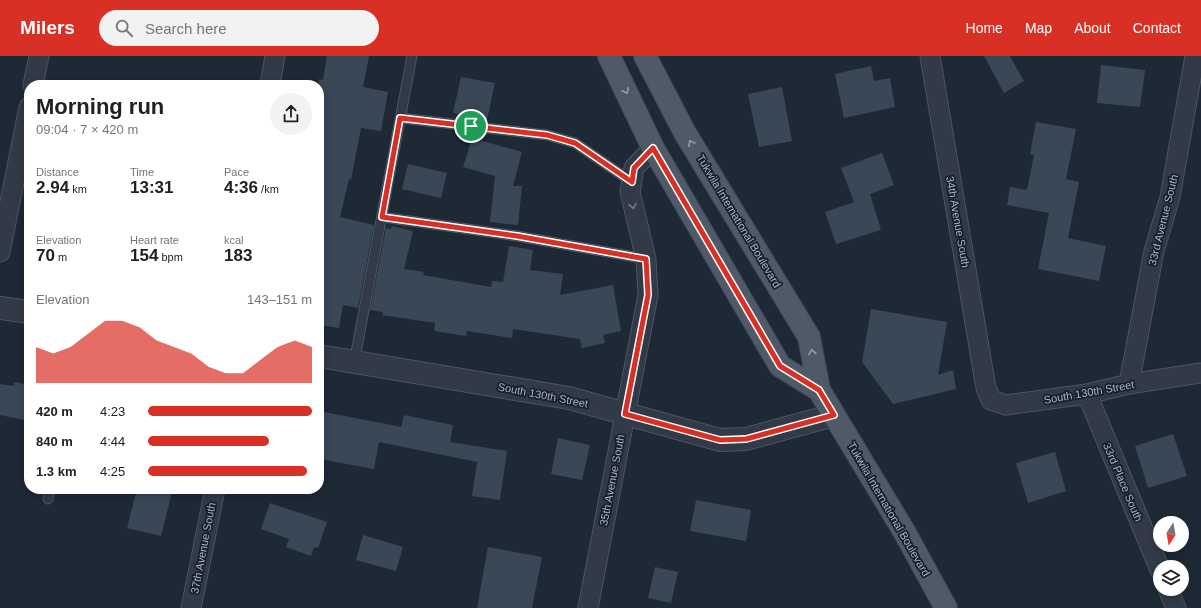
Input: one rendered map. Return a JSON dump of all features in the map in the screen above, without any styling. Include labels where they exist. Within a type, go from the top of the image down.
[{"type":"main road","name":"Tukwila International Boulevard","points":[[609,56],[653,148],[780,366],[819,390]]},
{"type":"main road","name":"Tukwila International Boulevard","points":[[645,56],[685,133],[809,336],[819,390],[905,533],[946,608]]},
{"type":"street","points":[[34,80],[39,56]]},
{"type":"street","points":[[271,80],[275,56]]},
{"type":"street","name":"34th Avenue South","points":[[930,56],[986,388]]},
{"type":"street","name":"33rd Avenue South","points":[[1129,384],[1154,251],[1170,197],[1195,56]]},
{"type":"street","points":[[0,252],[24,132]]},
{"type":"street","name":"35th Avenue South","points":[[588,608],[648,295],[646,259],[630,192],[634,168],[653,148]]},
{"type":"street","points":[[0,308],[24,311]]},
{"type":"street","name":"South 130th Street","points":[[324,357],[569,398],[720,440],[746,439],[834,415]]},
{"type":"street","name":"South 130th Street","points":[[986,388],[991,400],[1006,405],[1087,394],[1129,384],[1201,373]]},
{"type":"street","name":"33rd Place South","points":[[1087,394],[1156,560]]},
{"type":"street","name":"37th Avenue South","points":[[191,608],[214,494]]},
{"type":"street","points":[[1171,596],[1176,608]]},
{"type":"lane","points":[[354,363],[412,56]]},
{"type":"lane","points":[[400,118],[547,135],[575,143],[632,182]]},
{"type":"lane","points":[[382,217],[517,236],[646,259]]},
{"type":"lane","points":[[48,499],[49,494]]},
{"type":"building","points":[[327,56],[369,56],[363,87],[388,92],[381,131],[361,128],[351,180],[349,179],[340,217],[374,225],[358,308],[343,305],[339,328],[324,326],[323,80]]},
{"type":"building","points":[[984,56],[1010,56],[1024,81],[1004,93]]},
{"type":"building","points":[[1101,65],[1145,70],[1140,107],[1097,103]]},
{"type":"building","points":[[871,66],[874,81],[890,78],[895,107],[844,118],[835,74]]},
{"type":"building","points":[[461,77],[495,83],[487,120],[453,113]]},
{"type":"building","points":[[782,87],[792,141],[759,147],[748,94]]},
{"type":"building","points":[[1036,122],[1076,129],[1066,179],[1079,182],[1068,238],[1106,246],[1099,281],[1038,269],[1049,213],[1007,205],[1010,187],[1027,190],[1034,155],[1030,154]]},
{"type":"building","points":[[472,138],[522,152],[513,186],[522,186],[518,225],[490,222],[495,176],[463,167]]},
{"type":"building","points":[[882,153],[894,185],[870,194],[881,230],[836,244],[825,212],[854,202],[841,168]]},
{"type":"building","points":[[408,164],[447,173],[441,198],[402,189]]},
{"type":"building","points":[[392,226],[413,231],[404,269],[424,272],[423,275],[491,287],[492,281],[503,282],[509,246],[533,250],[530,270],[563,274],[560,295],[613,285],[621,331],[603,335],[605,343],[582,348],[580,339],[513,329],[512,338],[467,331],[466,336],[434,331],[435,323],[382,315],[383,312],[370,310],[386,228],[391,229]]},
{"type":"building","points":[[871,309],[947,322],[938,375],[953,370],[956,389],[893,404],[862,362]]},
{"type":"building","points":[[14,382],[24,384],[24,420],[0,415],[0,384],[14,386]]},
{"type":"building","points":[[324,412],[401,427],[404,415],[453,425],[450,442],[507,451],[500,500],[472,496],[477,462],[379,442],[374,469],[324,460]]},
{"type":"building","points":[[1173,434],[1187,476],[1148,488],[1135,446]]},
{"type":"building","points":[[558,438],[590,445],[582,480],[551,474]]},
{"type":"building","points":[[1055,452],[1066,491],[1028,503],[1016,463]]},
{"type":"building","points":[[136,494],[172,494],[161,536],[127,528]]},
{"type":"building","points":[[696,500],[751,510],[746,541],[690,531]]},
{"type":"building","points":[[270,503],[327,522],[318,548],[314,547],[311,556],[286,547],[289,539],[261,529]]},
{"type":"building","points":[[363,535],[403,547],[396,571],[356,560]]},
{"type":"building","points":[[488,547],[542,557],[532,608],[477,608]]},
{"type":"building","points":[[655,567],[678,572],[671,603],[648,598]]},
{"type":"route","points":[[400,118],[471,126],[547,135],[575,143],[632,182],[634,168],[653,148],[780,366],[819,390],[834,415],[746,439],[720,440],[625,414],[648,295],[646,259],[517,236],[426,225],[382,217],[400,118]]}]
